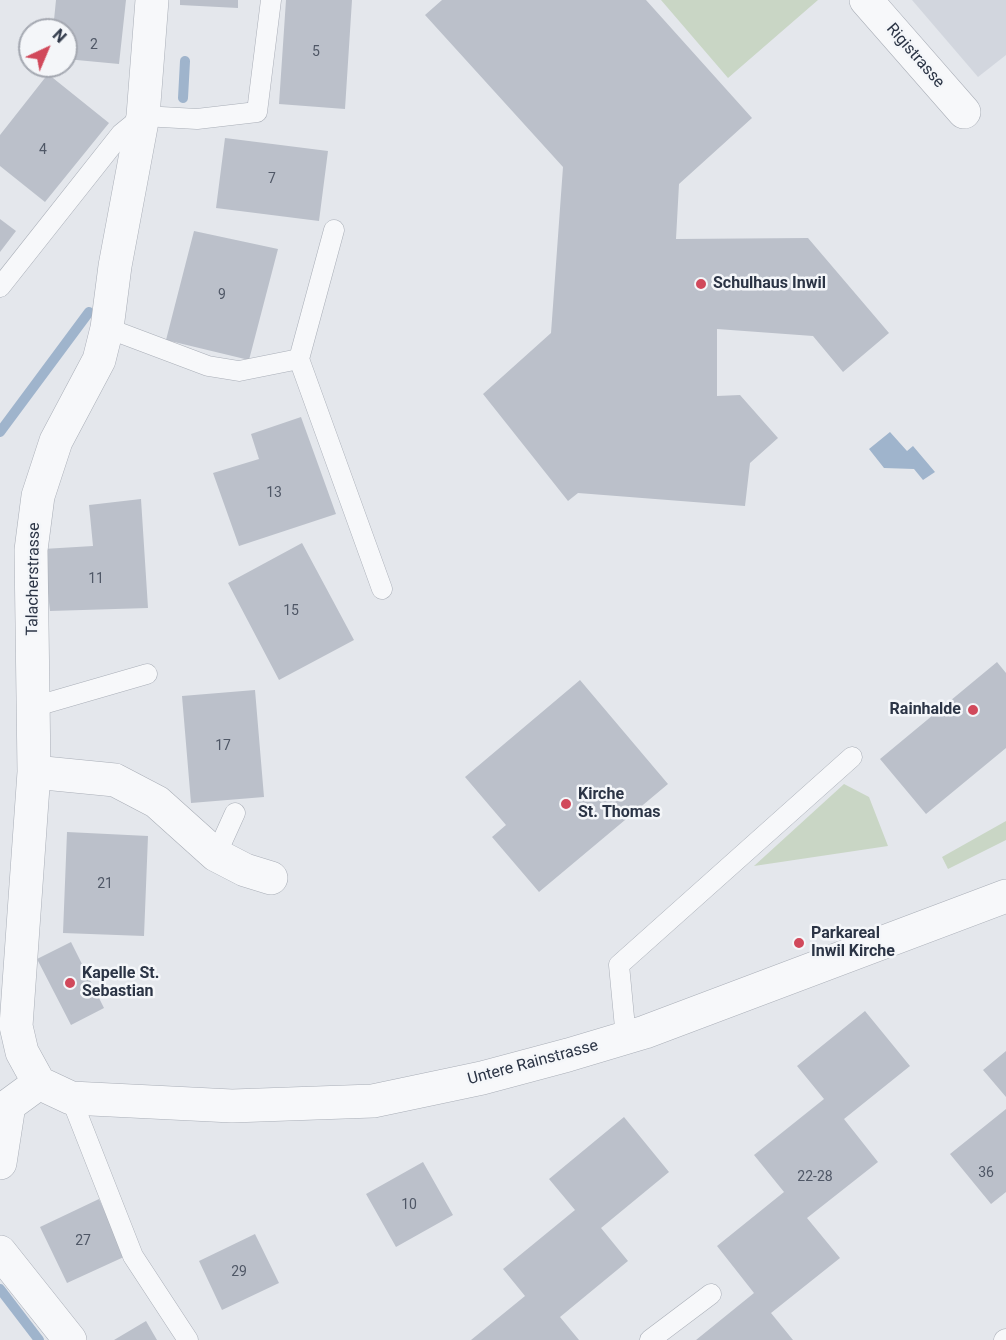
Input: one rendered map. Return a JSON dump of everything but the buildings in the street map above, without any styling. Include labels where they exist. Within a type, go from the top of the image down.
[{"type":"street","name":"Talacherstrasse","points":[[39,1083],[7,1026],[34,772],[31,550],[38,496],[56,441],[99,360],[107,328],[116,266],[154,117],[152,0]]},
{"type":"street","name":"Rigistrasse","points":[[866,0],[964,112]]},
{"type":"street","points":[[34,772],[115,780],[157,802],[216,855],[245,870],[271,878]]},
{"type":"street","name":"Untere Rainstrasse","points":[[39,1083],[71,1098],[232,1106],[373,1101],[482,1078],[626,1038],[1006,896]]},
{"type":"street","points":[[0,1163],[9,1106],[39,1083]]},
{"type":"street","points":[[0,1252],[70,1340]]},
{"type":"lane","points":[[0,287],[121,134],[154,117],[197,119],[257,112],[272,0]]},
{"type":"lane","points":[[334,230],[299,359],[382,590]]},
{"type":"lane","points":[[107,328],[208,366],[239,371],[299,359]]},
{"type":"lane","points":[[33,706],[147,674]]},
{"type":"lane","points":[[626,1038],[619,965],[852,757]]},
{"type":"lane","points":[[216,855],[235,813]]},
{"type":"lane","points":[[71,1098],[133,1256],[188,1340]]},
{"type":"lane","points":[[650,1340],[711,1294]]},
{"type":"shaded area","points":[[912,0],[1006,0],[1006,55],[978,77]]},
{"type":"green space","points":[[661,0],[818,0],[728,78]]},
{"type":"green space","points":[[844,784],[869,797],[888,846],[754,866]]},
{"type":"green space","points":[[1006,821],[1006,840],[948,869],[942,857]]},
{"type":"water","points":[[890,432],[907,451],[913,446],[935,472],[923,480],[914,469],[884,468],[869,449]]},
{"type":"waterway","points":[[183,98],[185,61]]},
{"type":"waterway","points":[[0,432],[89,312]]},
{"type":"waterway","points":[[0,1289],[39,1340]]},
{"type":"place","name":"Schulhaus Inwil","points":[[701,284]]},
{"type":"place","name":"Rainhalde","points":[[973,710]]},
{"type":"place","name":"Kirche St. Thomas","points":[[566,804]]},
{"type":"place","name":"Parkareal Inwil Kirche","points":[[799,943]]},
{"type":"place","name":"Kapelle St. Sebastian","points":[[70,983]]}]
